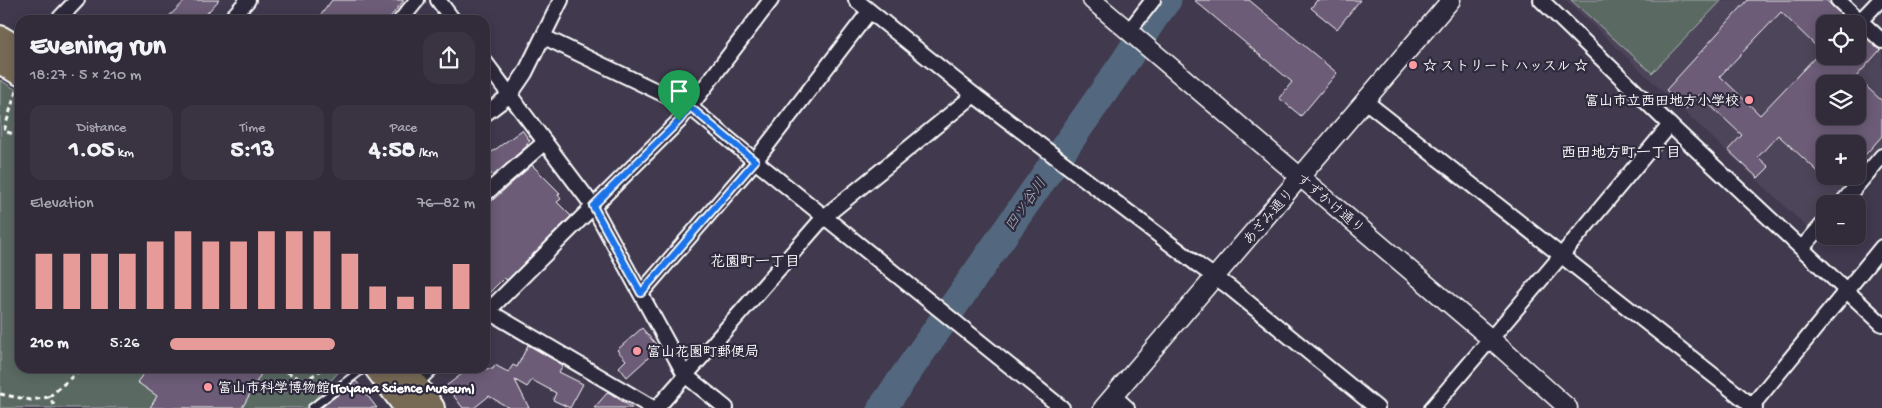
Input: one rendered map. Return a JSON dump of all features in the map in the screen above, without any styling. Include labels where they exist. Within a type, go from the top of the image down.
[{"type":"highway","points":[[0,38],[15,47]]},
{"type":"highway","points":[[0,61],[15,78]]},
{"type":"highway","points":[[381,373],[407,408]]},
{"type":"highway","points":[[408,376],[432,408]]},
{"type":"street","points":[[63,15],[77,0]]},
{"type":"street","points":[[234,15],[248,0]]},
{"type":"street","points":[[406,15],[417,0]]},
{"type":"street","points":[[438,0],[449,15]]},
{"type":"street","points":[[490,110],[510,95],[525,73],[561,0]]},
{"type":"street","points":[[490,308],[679,121],[771,0]]},
{"type":"street","points":[[856,0],[974,95],[1216,277],[1377,408]]},
{"type":"street","name":"すずかけ通り","points":[[1092,0],[1491,339],[1568,408]]},
{"type":"street","points":[[1128,31],[1153,0]]},
{"type":"street","name":"あざみ通り","points":[[1109,402],[1451,0]]},
{"type":"street","points":[[1541,0],[1670,125],[1882,324]]},
{"type":"street","points":[[1838,0],[1854,15]]},
{"type":"street","points":[[1866,15],[1880,0]]},
{"type":"street","points":[[641,293],[755,161],[869,12]]},
{"type":"street","points":[[1866,26],[1882,40]]},
{"type":"street","points":[[544,37],[690,107],[1062,408]]},
{"type":"street","points":[[490,69],[593,206],[685,375],[726,408]]},
{"type":"street","points":[[490,314],[655,408],[824,217],[974,95]]},
{"type":"street","points":[[1365,101],[1752,407],[1882,247]]},
{"type":"street","points":[[1432,408],[1670,125]]},
{"type":"street","points":[[490,190],[545,142]]},
{"type":"street","points":[[1849,195],[1882,156]]},
{"type":"street","points":[[1802,248],[1816,232]]},
{"type":"street","points":[[1109,402],[1127,408]]},
{"type":"lane","points":[[312,408],[358,373]]},
{"type":"path","points":[[15,90],[2,131],[15,135]]},
{"type":"path","points":[[0,394],[31,400],[49,397],[76,373]]},
{"type":"path","points":[[289,373],[304,381],[316,373]]},
{"type":"path","points":[[49,397],[56,408]]},
{"type":"shaded area","name":"富山市立西田地方小学校","points":[[1566,0],[1827,0],[1843,15],[1816,15],[1816,65],[1866,65],[1866,35],[1882,50],[1882,145],[1866,164],[1866,135],[1816,135],[1816,185],[1846,185],[1838,195],[1816,195],[1816,221],[1809,229]]},
{"type":"green space","points":[[1571,0],[1722,0],[1652,73]]},
{"type":"green space","points":[[0,80],[15,89],[15,373],[338,373],[307,408],[0,408]]},
{"type":"building","points":[[186,0],[219,0],[206,15],[170,15]]},
{"type":"building","points":[[332,0],[404,0],[392,15],[321,15]]},
{"type":"building","points":[[1194,0],[1249,0],[1337,73],[1301,116],[1279,98],[1292,82]]},
{"type":"building","points":[[1317,0],[1360,0],[1337,29],[1311,8]]},
{"type":"building","points":[[1748,0],[1826,0],[1842,15],[1816,15],[1816,46],[1781,12],[1720,76],[1760,115],[1816,56],[1816,65],[1866,65],[1866,37],[1880,50],[1858,75],[1816,75],[1816,125],[1866,125],[1866,86],[1882,101],[1882,136],[1866,154],[1866,135],[1816,135],[1816,170],[1778,135],[1758,157],[1769,167],[1758,178],[1728,150],[1742,135],[1699,95],[1686,109],[1666,90]]},
{"type":"building","points":[[522,130],[530,141],[526,144],[528,145],[493,176],[490,173],[490,153]]},
{"type":"building","points":[[532,165],[560,193],[558,195],[561,199],[557,202],[571,216],[507,280],[504,278],[490,292],[490,203]]},
{"type":"building","points":[[642,328],[659,348],[627,377],[619,367],[626,360],[617,350]]},
{"type":"building","points":[[528,345],[563,365],[559,372],[583,384],[570,408],[553,400],[556,393],[532,380],[527,387],[515,380],[529,408],[509,408],[489,396],[474,408],[463,408],[446,386],[463,373],[490,373],[490,369],[493,369],[495,365],[508,372],[513,365],[517,367]]},
{"type":"building","name":"富山市科学博物館(Toyama Science Museum)","points":[[144,373],[261,373],[242,408],[150,408],[157,396],[137,382]]},
{"type":"building","points":[[356,381],[377,408],[321,408],[331,400]]},
{"type":"building","points":[[608,392],[616,397],[632,408],[594,408]]},
{"type":"waterway","name":"四ツ谷川","points":[[882,408],[1167,0]]},
{"type":"place","name":"☆ ストリート ハッスル ☆","points":[[1413,65]]},
{"type":"place","name":"富山市立西田地方小学校","points":[[1749,100]]},
{"type":"place","name":"富山花園町郵便局","points":[[637,351]]},
{"type":"place","name":"富山市科学博物館(Toyama Science Museum)","points":[[208,387]]},
{"type":"district","name":"西田地方町一丁目","points":[[1621,152]]},
{"type":"district","name":"花園町一丁目","points":[[755,261]]},
{"type":"route","points":[[690,107],[755,161],[641,293],[593,206],[679,121],[690,107]]}]
